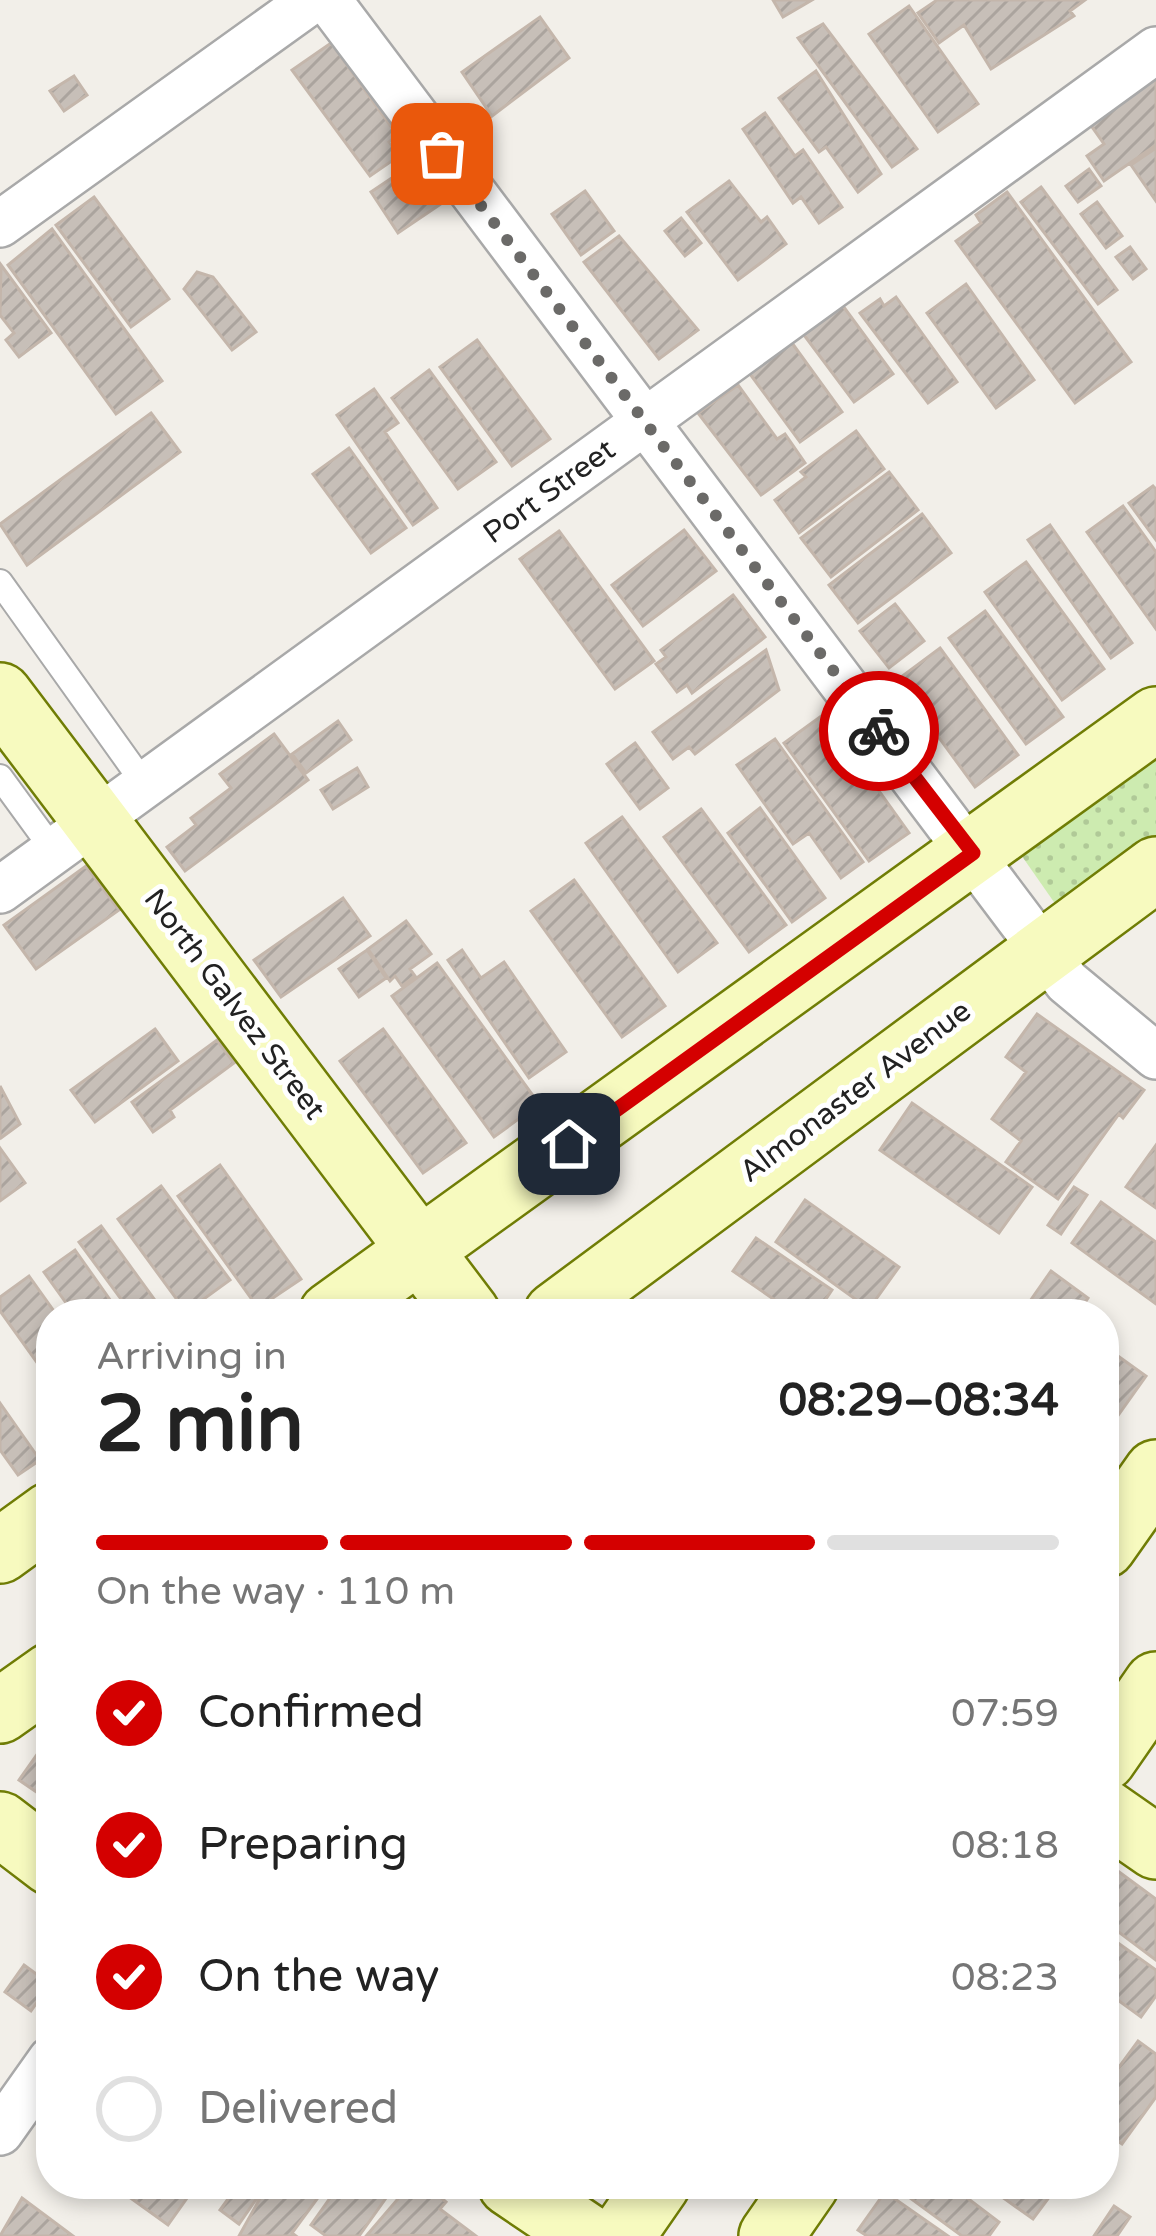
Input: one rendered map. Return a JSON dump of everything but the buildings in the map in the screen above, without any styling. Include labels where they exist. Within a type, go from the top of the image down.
[{"type":"street","points":[[0,224],[312,0]]},
{"type":"street","points":[[328,0],[642,424],[973,853],[1042,951],[1088,1005],[1156,1056]]},
{"type":"street","name":"Port Street","points":[[0,890],[1156,50]]},
{"type":"street","points":[[352,1299],[1156,719]]},
{"type":"street","name":"North Galvez Street","points":[[6,731],[75,836],[422,1249],[457,1299]]},
{"type":"street","name":"Almonaster Avenue","points":[[576,1299],[1156,868]]},
{"type":"street","points":[[1119,1525],[1156,1472]]},
{"type":"street","points":[[0,1551],[36,1525]]},
{"type":"street","points":[[1119,1737],[1156,1684]]},
{"type":"street","points":[[0,1711],[36,1686]]},
{"type":"street","points":[[1119,1821],[1156,1847]]},
{"type":"street","points":[[0,1824],[36,1852]]},
{"type":"street","points":[[0,2132],[36,2081]]},
{"type":"street","points":[[532,2199],[587,2236]]},
{"type":"street","points":[[622,2236],[648,2199]]},
{"type":"street","points":[[771,2236],[797,2199]]},
{"type":"lane","points":[[0,582],[145,785]]},
{"type":"green space","points":[[1156,749],[1156,852],[1063,915],[1019,852]]},
{"type":"way so far","points":[[442,154],[879,731]]},
{"type":"route","points":[[569,1144],[973,853],[879,731]]}]
